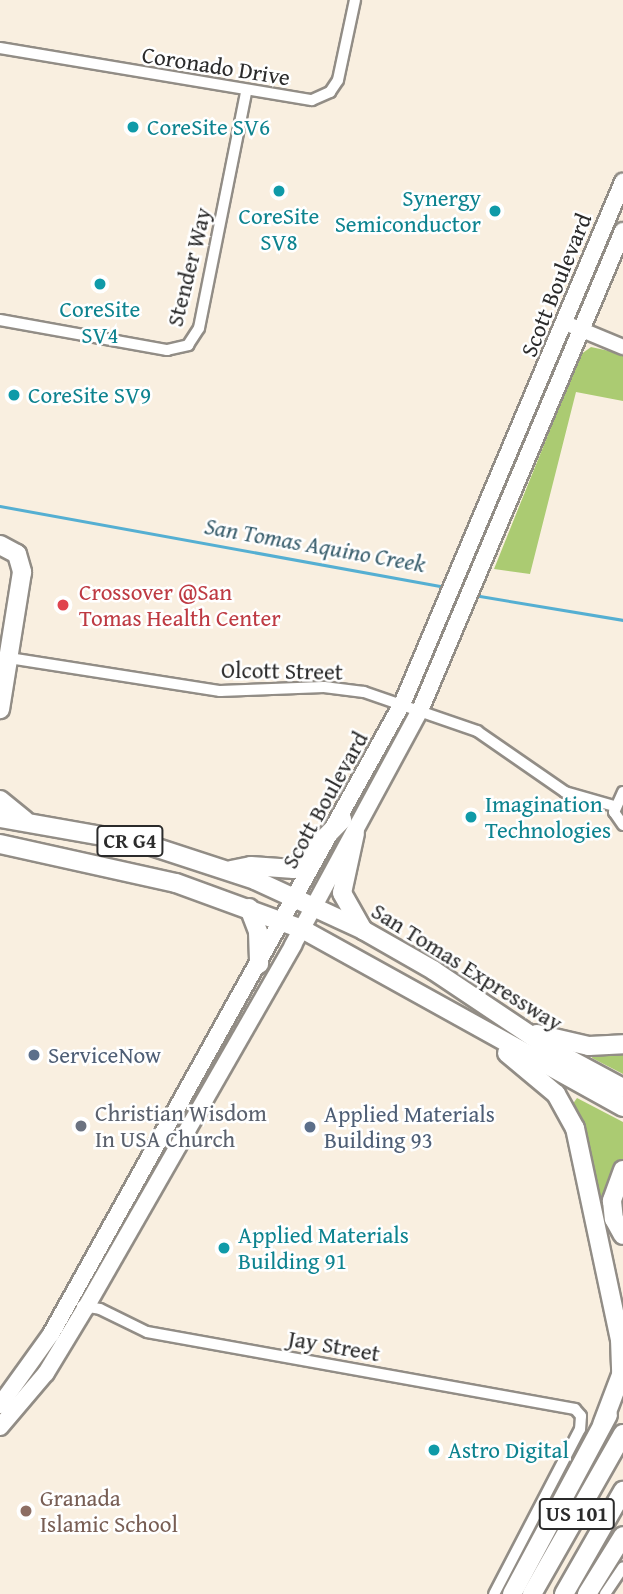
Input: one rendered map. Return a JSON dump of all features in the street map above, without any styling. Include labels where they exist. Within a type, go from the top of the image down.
[{"type":"highway","points":[[0,545],[16,554],[22,572],[0,709]]},
{"type":"highway","points":[[0,800],[27,822]]},
{"type":"highway","name":"San Tomas Expressway","points":[[0,818],[142,844],[229,871],[315,906],[433,970],[521,1029],[623,1088]]},
{"type":"highway","points":[[229,871],[251,866],[294,869],[342,820]]},
{"type":"highway","points":[[355,833],[342,893],[363,930]]},
{"type":"highway","name":"San Tomas Expressway","points":[[0,844],[122,868],[249,908],[302,929],[478,1024],[623,1107]]},
{"type":"highway","points":[[0,855],[20,848]]},
{"type":"highway","points":[[249,908],[258,932],[259,964]]},
{"type":"highway","points":[[478,1024],[484,1038],[528,1067],[556,1094],[575,1128],[621,1348],[621,1375],[602,1425]]},
{"type":"highway","points":[[521,1029],[589,1046],[623,1044]]},
{"type":"highway","points":[[623,1170],[614,1189],[612,1211],[623,1235]]},
{"type":"highway","points":[[512,1594],[623,1388]]},
{"type":"highway","name":"US 101","points":[[531,1594],[623,1434]]},
{"type":"highway","name":"US 101","points":[[564,1594],[623,1491]]},
{"type":"highway","points":[[587,1594],[623,1536]]},
{"type":"main road","name":"Scott Boulevard","points":[[0,1405],[34,1362],[69,1303],[342,820],[403,702],[465,563],[623,182]]},
{"type":"main road","name":"Scott Boulevard","points":[[0,1427],[46,1373],[86,1307],[315,906],[421,708],[623,231]]},
{"type":"street","name":"Coronado Drive","points":[[0,48],[246,92],[312,100],[330,92],[340,75],[355,0]]},
{"type":"street","name":"Stender Way","points":[[0,320],[167,350],[188,345],[199,327],[246,92]]},
{"type":"street","points":[[565,323],[623,347]]},
{"type":"street","name":"Olcott Street","points":[[9,658],[220,691],[324,687],[403,702],[477,731],[565,792],[614,806]]},
{"type":"street","points":[[623,792],[614,806],[623,825]]},
{"type":"street","name":"Jay Street","points":[[69,1303],[100,1309],[148,1332],[575,1409],[581,1416],[580,1429],[494,1594]]},
{"type":"street","points":[[605,1594],[623,1567]]},
{"type":"green space","points":[[591,347],[623,354],[623,401],[576,392],[530,574],[494,569],[580,355]]},
{"type":"green space","points":[[623,1047],[623,1074],[592,1058],[594,1050]]},
{"type":"green space","points":[[577,1098],[623,1122],[623,1163],[606,1199],[599,1202],[572,1105]]},
{"type":"waterway","name":"San Tomas Aquino Creek","points":[[0,506],[444,587]]},
{"type":"waterway","name":"San Tomas Aquino Creek","points":[[474,595],[623,620]]},
{"type":"place","name":"CoreSite SV6","points":[[133,127]]},
{"type":"place","name":"CoreSite SV8","points":[[279,191]]},
{"type":"place","name":"Synergy Semiconductor","points":[[495,211]]},
{"type":"place","name":"CoreSite SV4","points":[[100,284]]},
{"type":"place","name":"CoreSite SV9","points":[[14,395]]},
{"type":"place","name":"Crossover @San Tomas Health Center","points":[[63,605]]},
{"type":"place","name":"Imagination Technologies","points":[[471,817]]},
{"type":"place","name":"ServiceNow","points":[[34,1055]]},
{"type":"place","name":"Christian Wisdom In USA Church","points":[[81,1126]]},
{"type":"place","name":"Applied Materials Building 93","points":[[310,1127]]},
{"type":"place","name":"Applied Materials Building 91","points":[[224,1248]]},
{"type":"place","name":"Astro Digital","points":[[434,1450]]},
{"type":"place","name":"Granada Islamic School","points":[[26,1511]]}]
